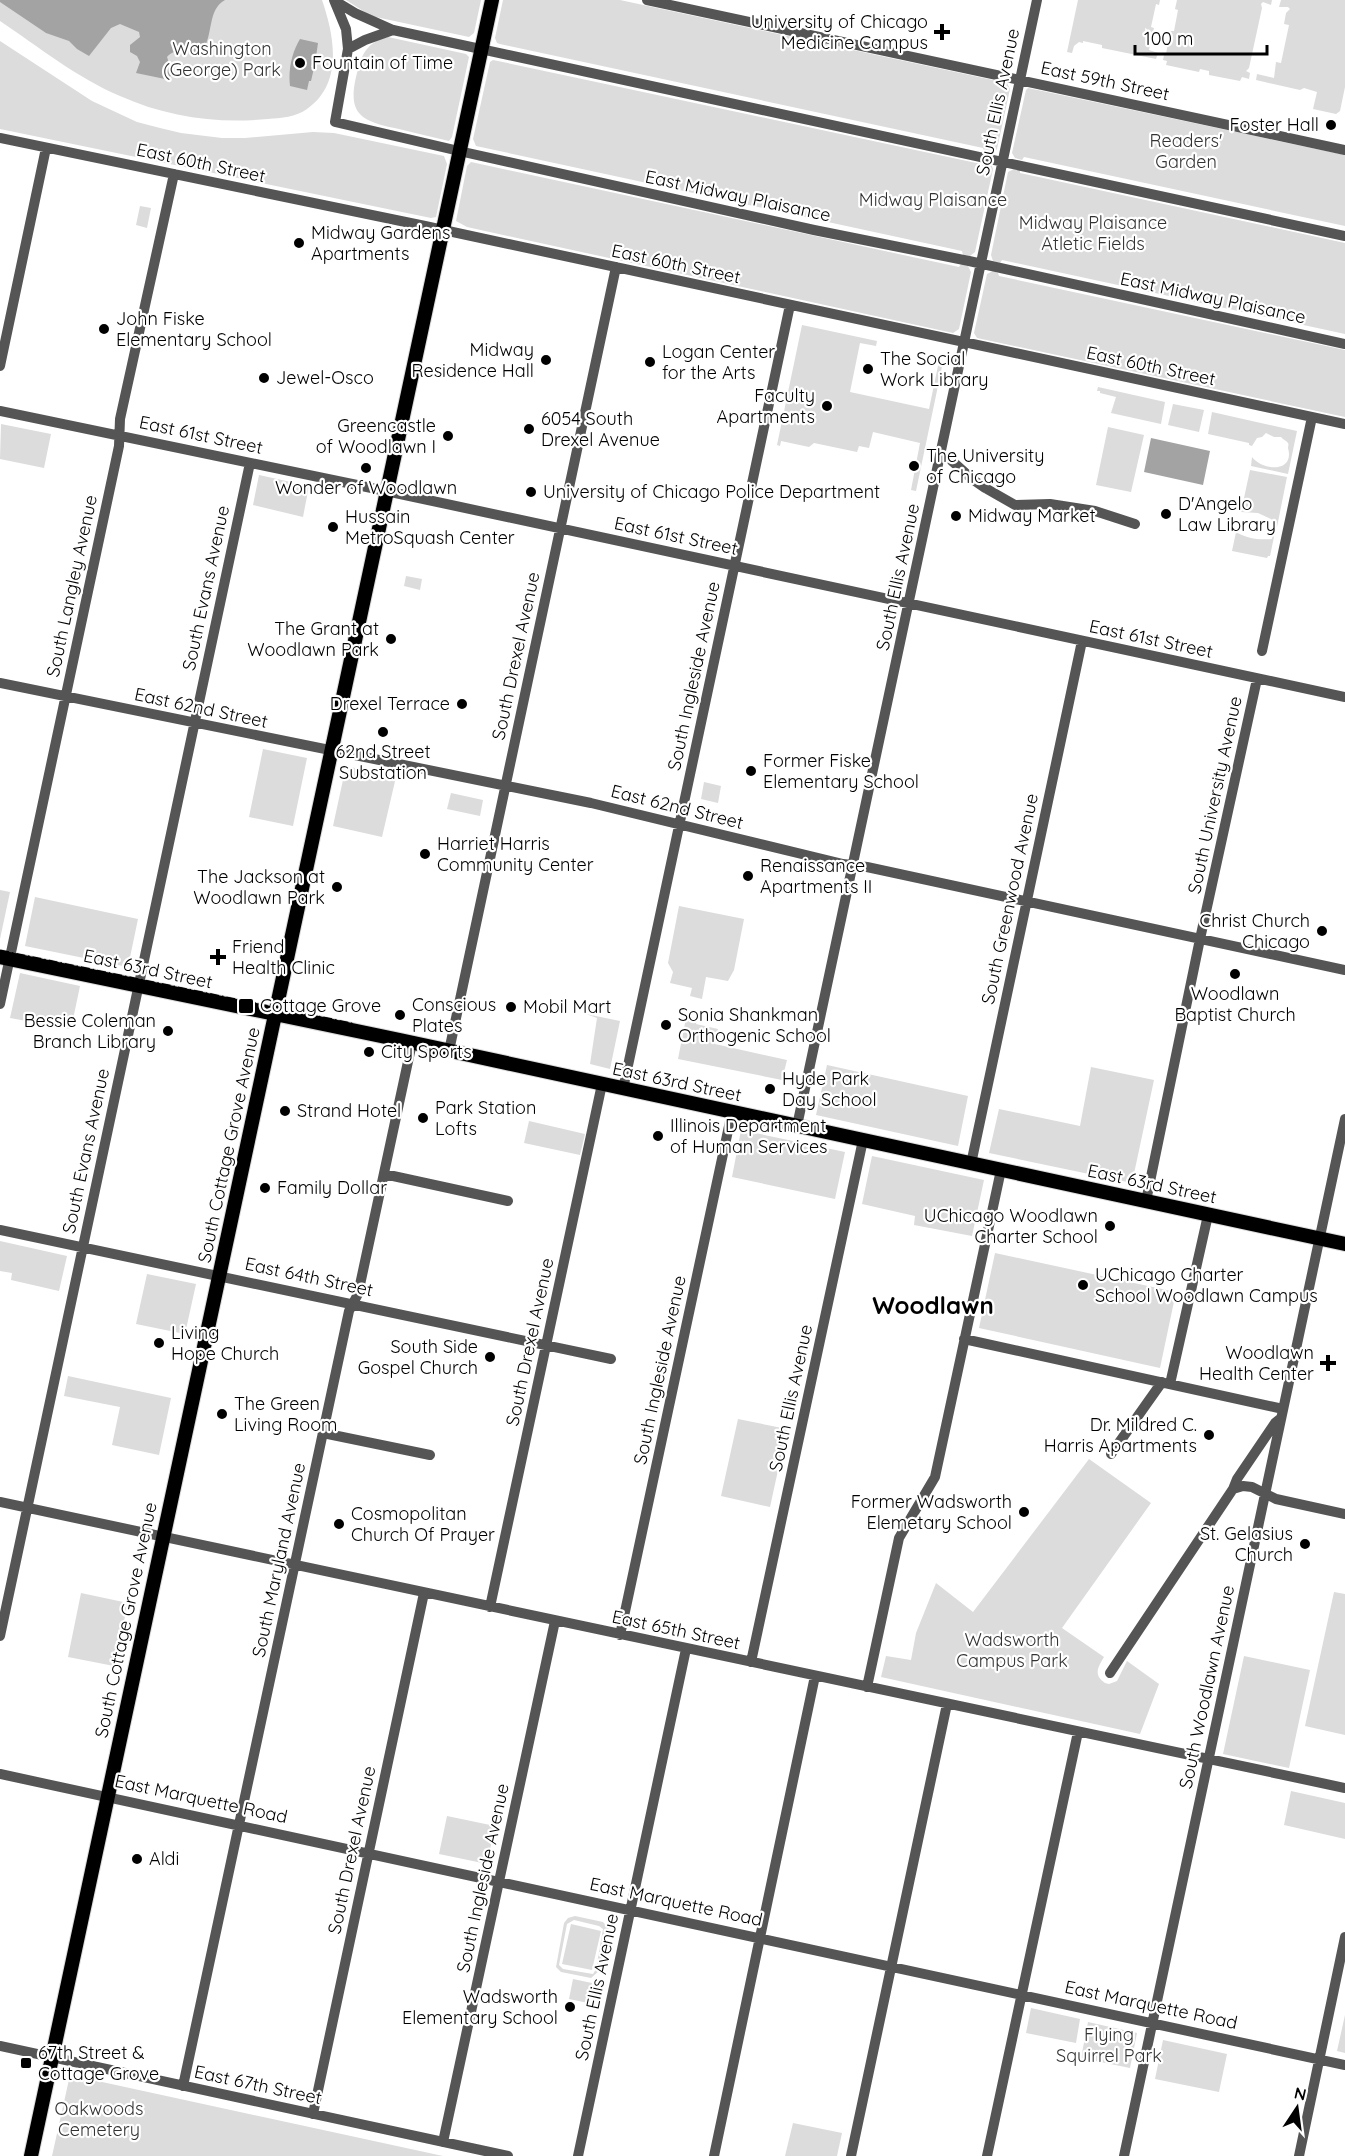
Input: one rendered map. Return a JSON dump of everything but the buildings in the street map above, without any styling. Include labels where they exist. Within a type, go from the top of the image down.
[{"type":"main road","name":"South Cottage Grove Avenue","points":[[31,2156],[492,0]]},
{"type":"main road","name":"East 63rd Street","points":[[5,958],[412,1043],[1345,1244]]},
{"type":"street","name":"East 59th Street","points":[[647,0],[1345,150]]},
{"type":"street","name":"South Ellis Avenue","points":[[797,1126],[1037,0]]},
{"type":"street","points":[[335,1],[346,28],[348,49],[393,30]]},
{"type":"street","points":[[335,1],[359,16],[393,30],[1345,236]]},
{"type":"street","name":"East Midway Plaisance","points":[[348,49],[335,122],[814,230],[981,264],[1345,344]]},
{"type":"street","name":"East 60th Street","points":[[0,138],[442,230],[1345,424]]},
{"type":"street","points":[[0,366],[46,148]]},
{"type":"street","name":"South Langley Avenue","points":[[0,1004],[5,958],[65,697],[119,446],[120,419],[174,174]]},
{"type":"street","name":"South Drexel Avenue","points":[[449,1051],[616,267]]},
{"type":"street","name":"South Ingleside Avenue","points":[[623,1089],[790,305]]},
{"type":"street","name":"East 61st Street","points":[[0,411],[560,528],[1345,698]]},
{"type":"street","points":[[1263,651],[1312,417]]},
{"type":"street","points":[[952,461],[986,489],[1016,505],[1050,504],[1095,511],[1135,524]]},
{"type":"street","name":"South Evans Avenue","points":[[0,1636],[250,462]]},
{"type":"street","name":"South Greenwood Avenue","points":[[971,1164],[1082,641]]},
{"type":"street","name":"South University Avenue","points":[[1146,1201],[1257,679]]},
{"type":"street","name":"East 62nd Street","points":[[0,683],[591,803],[680,823],[692,829],[854,865],[1345,970]]},
{"type":"street","name":"South Maryland Avenue","points":[[183,2086],[349,1311],[359,1291],[412,1043]]},
{"type":"street","name":"South Drexel Avenue","points":[[490,1607],[602,1084]]},
{"type":"street","name":"South Ingleside Avenue","points":[[620,1635],[732,1112]]},
{"type":"street","name":"South Woodlawn Avenue","points":[[1124,2156],[1345,1119]]},
{"type":"street","name":"South Ellis Avenue","points":[[751,1662],[863,1140]]},
{"type":"street","points":[[867,1687],[899,1538],[935,1477],[1001,1170]]},
{"type":"street","points":[[384,1174],[508,1200]]},
{"type":"street","points":[[1111,1454],[1166,1383],[1208,1215]]},
{"type":"street","name":"East 64th Street","points":[[0,1230],[611,1359]]},
{"type":"street","points":[[964,1339],[1166,1383],[1282,1413],[1110,1673]]},
{"type":"street","points":[[323,1433],[430,1455]]},
{"type":"street","points":[[1233,1489],[1243,1486],[1252,1487],[1276,1499],[1345,1514]]},
{"type":"street","name":"East 65th Street","points":[[0,1502],[1345,1788]]},
{"type":"street","name":"South Drexel Avenue","points":[[314,2114],[424,1593]]},
{"type":"street","name":"South Ingleside Avenue","points":[[443,2142],[555,1621]]},
{"type":"street","name":"South Ellis Avenue","points":[[578,2156],[686,1649]]},
{"type":"street","points":[[714,2156],[815,1676]]},
{"type":"street","points":[[852,2156],[947,1704]]},
{"type":"street","points":[[987,2156],[1078,1732]]},
{"type":"street","name":"East Marquette Road","points":[[0,1774],[892,1965],[1345,2065]]},
{"type":"street","points":[[1299,2156],[1345,1937]]},
{"type":"street","name":"East 67th Street","points":[[0,2046],[508,2156]]},
{"type":"green space","name":"Washington (George) Park","points":[[0,0],[322,0],[332,43],[331,72],[327,86],[319,98],[303,112],[283,118],[230,120],[174,114],[104,89],[58,62],[0,21]]},
{"type":"green space","points":[[346,0],[481,0],[474,33],[469,37],[371,16]]},
{"type":"green space","name":"Midway Plaisance","points":[[503,0],[620,0],[1007,83],[1010,89],[997,149],[994,153],[985,153],[983,148],[500,44],[495,38]]},
{"type":"green space","points":[[1078,0],[1160,0],[1159,5],[1156,4],[1149,50],[1158,53],[1156,59],[1102,48],[1102,45],[1083,41],[1074,46],[1072,53],[1067,52]]},
{"type":"green space","points":[[1177,0],[1272,0],[1271,5],[1263,2],[1261,4],[1249,68],[1246,71],[1250,73],[1249,79],[1242,77],[1240,81],[1209,75],[1209,71],[1200,69],[1199,72],[1166,65],[1167,61],[1163,60],[1170,31],[1174,31],[1178,10],[1175,9]]},
{"type":"green space","points":[[1281,0],[1345,0],[1345,87],[1340,111],[1336,114],[1313,109],[1317,92],[1256,80],[1257,74],[1274,78],[1276,62],[1281,63],[1289,25],[1284,24],[1286,13],[1290,9],[1279,7]]},
{"type":"green space","points":[[388,37],[466,54],[469,57],[452,137],[449,141],[385,126],[365,118],[359,112],[354,96],[360,63],[371,45]]},
{"type":"green space","name":"Washington (George) Park","points":[[0,41],[92,101],[137,122],[160,128],[222,138],[313,132],[334,133],[444,156],[447,164],[436,217],[431,218],[0,129]]},
{"type":"green space","name":"Midway Plaisance","points":[[493,60],[981,164],[983,162],[991,164],[993,169],[975,252],[970,256],[963,255],[962,251],[476,146],[473,139],[490,62]]},
{"type":"green space","name":"Midway Plaisance","points":[[1028,88],[1345,155],[1345,226],[1024,157],[1022,160],[1015,158],[1012,153]]},
{"type":"green space","name":"Midway Plaisance","points":[[471,162],[959,267],[961,264],[968,266],[971,272],[959,329],[953,333],[467,227],[456,221],[467,166]]},
{"type":"green space","name":"Midway Plaisance","points":[[1014,169],[1020,170],[1020,173],[1345,243],[1345,334],[1002,260],[1000,263],[993,261],[991,255],[1008,172]]},
{"type":"green space","points":[[140,206],[151,208],[147,228],[136,225]]},
{"type":"green space","points":[[993,271],[999,276],[1345,350],[1345,417],[977,338],[974,333],[987,274]]},
{"type":"green space","points":[[802,325],[877,341],[876,346],[860,343],[850,392],[929,409],[939,361],[943,362],[916,491],[911,490],[920,443],[873,432],[869,448],[859,446],[857,452],[814,443],[809,447],[781,441],[780,446],[777,445]]},
{"type":"green space","points":[[1098,387],[1165,402],[1161,424],[1111,413],[1116,397],[1100,393],[1097,391]]},
{"type":"green space","points":[[1173,404],[1204,410],[1199,432],[1168,425]]},
{"type":"green space","points":[[1212,412],[1297,431],[1288,474],[1251,466],[1252,457],[1257,462],[1271,467],[1283,465],[1289,456],[1286,441],[1281,437],[1274,437],[1266,433],[1257,438],[1252,446],[1249,443],[1208,434]]},
{"type":"green space","points":[[1,424],[51,434],[44,468],[0,459]]},
{"type":"green space","points":[[1108,427],[1144,435],[1131,492],[1096,485]]},
{"type":"green space","points":[[1250,470],[1287,477],[1277,527],[1274,526],[1275,521],[1258,513],[1241,512]]},
{"type":"green space","points":[[259,475],[309,486],[303,517],[253,505]]},
{"type":"green space","points":[[1236,532],[1249,538],[1272,539],[1273,532],[1275,532],[1270,556],[1267,558],[1232,551]]},
{"type":"green space","points":[[406,576],[422,579],[420,590],[404,586]]},
{"type":"green space","points":[[263,749],[307,758],[293,826],[249,817]]},
{"type":"green space","points":[[346,766],[396,777],[382,837],[333,826]]},
{"type":"green space","points":[[704,782],[721,786],[718,803],[701,799]]},
{"type":"green space","points":[[451,793],[483,800],[480,816],[447,809]]},
{"type":"green space","points":[[0,890],[10,892],[0,939]]},
{"type":"green space","points":[[35,897],[138,919],[128,967],[25,946]]},
{"type":"green space","points":[[679,906],[744,919],[734,970],[728,981],[706,977],[702,999],[690,996],[692,988],[670,983],[673,972],[668,963]]},
{"type":"green space","points":[[20,973],[80,986],[71,1029],[10,1018]]},
{"type":"green space","points":[[586,1014],[620,1021],[610,1069],[590,1064],[597,1018]]},
{"type":"green space","points":[[686,1018],[697,1020],[696,1024],[718,1029],[715,1044],[787,1060],[782,1080],[678,1059]]},
{"type":"green space","points":[[827,1065],[968,1096],[958,1146],[816,1115]]},
{"type":"green space","points":[[1091,1067],[1154,1080],[1132,1183],[989,1153],[999,1109],[1080,1126]]},
{"type":"green space","points":[[529,1121],[585,1134],[580,1155],[524,1143]]},
{"type":"green space","points":[[741,1130],[845,1152],[835,1199],[732,1177]]},
{"type":"green space","points":[[872,1156],[984,1180],[972,1236],[914,1225],[915,1216],[862,1204]]},
{"type":"green space","points":[[0,1241],[67,1256],[59,1291],[11,1280],[12,1273],[0,1271]]},
{"type":"green space","points":[[995,1253],[1176,1292],[1160,1368],[979,1328]]},
{"type":"green space","points":[[147,1274],[196,1284],[185,1334],[136,1324]]},
{"type":"green space","points":[[68,1376],[171,1398],[159,1455],[112,1445],[120,1407],[64,1396]]},
{"type":"green space","points":[[738,1419],[787,1429],[770,1507],[721,1496]]},
{"type":"green space","name":"Wadsworth Campus Park","points":[[1089,1459],[1151,1503],[1062,1628],[1104,1657],[1098,1674],[1105,1683],[1117,1681],[1127,1661],[1159,1684],[1140,1734],[881,1677],[886,1656],[911,1660],[916,1633],[936,1583],[973,1612]]},
{"type":"green space","points":[[1334,1592],[1345,1594],[1345,1735],[1305,1726]]},
{"type":"green space","points":[[81,1593],[128,1603],[114,1666],[68,1657]]},
{"type":"green space","points":[[1244,1656],[1310,1670],[1289,1768],[1223,1754]]},
{"type":"green space","points":[[1291,1791],[1345,1803],[1345,1839],[1284,1825]]},
{"type":"green space","points":[[447,1816],[495,1826],[487,1864],[439,1854]]},
{"type":"green space","points":[[575,1916],[603,1922],[609,1929],[600,1970],[591,1978],[561,1972],[556,1967],[564,1923],[568,1918]],"holes":[[[574,1920],[603,1929],[596,1969],[593,1974],[563,1969],[559,1965],[567,1924]]]},
{"type":"green space","points":[[571,1924],[601,1931],[592,1970],[562,1964]]},
{"type":"green space","points":[[573,1979],[592,1983],[588,2003],[569,1999]]},
{"type":"green space","points":[[1031,2008],[1080,2019],[1076,2043],[1026,2033]]},
{"type":"green space","points":[[1345,2015],[1345,2053],[1337,2051]]},
{"type":"green space","name":"Flying Squirrel Park","points":[[1088,2022],[1137,2033],[1130,2068],[1081,2058]]},
{"type":"green space","points":[[1163,2040],[1227,2054],[1219,2092],[1155,2079]]},
{"type":"green space","name":"Oakwoods Cemetery","points":[[70,2075],[443,2156],[52,2156]]},
{"type":"green space","points":[[793,2123],[842,2133],[837,2156],[785,2156]]},
{"type":"shaded area","points":[[0,0],[225,0],[219,4],[213,16],[202,52],[179,51],[171,54],[167,57],[173,75],[165,79],[136,73],[140,62],[137,56],[130,52],[130,45],[140,37],[139,32],[120,24],[111,28],[89,56],[69,41],[46,33]]},
{"type":"shaded area","points":[[300,39],[318,43],[315,64],[311,67],[314,68],[307,90],[290,86],[291,61]]},
{"type":"shaded area","points":[[1151,438],[1210,451],[1203,485],[1144,472]]},
{"type":"railway","points":[[0,951],[352,1024]]},
{"type":"railway","points":[[0,961],[350,1033]]},
{"type":"place","name":"University of Chicago Medicine Campus","points":[[942,32]]},
{"type":"place","name":"Fountain of Time","points":[[300,63]]},
{"type":"place","name":"Foster Hall","points":[[1331,125]]},
{"type":"place","name":"Midway Gardens Apartments","points":[[299,243]]},
{"type":"place","name":"John Fiske Elementary School","points":[[104,329]]},
{"type":"place","name":"Midway Residence Hall","points":[[546,360]]},
{"type":"place","name":"Logan Center for the Arts","points":[[650,362]]},
{"type":"place","name":"The Social Work Library","points":[[868,369]]},
{"type":"place","name":"Jewel-Osco","points":[[264,378]]},
{"type":"place","name":"Faculty Apartments","points":[[827,406]]},
{"type":"place","name":"6054 South Drexel Avenue","points":[[529,429]]},
{"type":"place","name":"Greencastle of Woodlawn I","points":[[448,436]]},
{"type":"place","name":"The University of Chicago","points":[[914,466]]},
{"type":"place","name":"Wonder of Woodlawn","points":[[366,468]]},
{"type":"place","name":"University of Chicago Police Department","points":[[531,492]]},
{"type":"place","name":"D'Angelo Law Library","points":[[1166,514]]},
{"type":"place","name":"Midway Market","points":[[956,516]]},
{"type":"place","name":"Hussain MetroSquash Center","points":[[333,527]]},
{"type":"place","name":"The Grant at Woodlawn Park","points":[[391,639]]},
{"type":"place","name":"Drexel Terrace","points":[[462,704]]},
{"type":"place","name":"62nd Street Substation","points":[[383,732]]},
{"type":"place","name":"Former Fiske Elementary School","points":[[751,771]]},
{"type":"place","name":"Harriet Harris Community Center","points":[[425,854]]},
{"type":"place","name":"Renaissance Apartments II","points":[[748,876]]},
{"type":"place","name":"The Jackson at Woodlawn Park","points":[[337,887]]},
{"type":"place","name":"Christ Church Chicago","points":[[1322,931]]},
{"type":"place","name":"Friend Health Clinic","points":[[218,957]]},
{"type":"place","name":"Woodlawn Baptist Church","points":[[1235,974]]},
{"type":"place","name":"Cottage Grove","points":[[246,1006]]},
{"type":"place","name":"Mobil Mart","points":[[511,1007]]},
{"type":"place","name":"Conscious Plates","points":[[400,1015]]},
{"type":"place","name":"Sonia Shankman Orthogenic School","points":[[666,1025]]},
{"type":"place","name":"Bessie Coleman Branch Library","points":[[168,1031]]},
{"type":"place","name":"City Sports","points":[[369,1052]]},
{"type":"place","name":"Hyde Park Day School","points":[[770,1089]]},
{"type":"place","name":"Strand Hotel","points":[[285,1111]]},
{"type":"place","name":"Park Station Lofts","points":[[423,1118]]},
{"type":"place","name":"Illinois Department of Human Services","points":[[658,1136]]},
{"type":"place","name":"Family Dollar","points":[[265,1188]]},
{"type":"place","name":"UChicago Woodlawn Charter School","points":[[1110,1226]]},
{"type":"place","name":"UChicago Charter School Woodlawn Campus","points":[[1083,1285]]},
{"type":"place","name":"Living Hope Church","points":[[159,1343]]},
{"type":"place","name":"South Side Gospel Church","points":[[490,1357]]},
{"type":"place","name":"Woodlawn Health Center","points":[[1328,1363]]},
{"type":"place","name":"The Green Living Room","points":[[222,1414]]},
{"type":"place","name":"Dr. Mildred C. Harris Apartments","points":[[1209,1435]]},
{"type":"place","name":"Former Wadsworth Elemetary School","points":[[1024,1512]]},
{"type":"place","name":"Cosmopolitan Church Of Prayer","points":[[339,1524]]},
{"type":"place","name":"St. Gelasius Church","points":[[1305,1544]]},
{"type":"place","name":"Aldi","points":[[137,1859]]},
{"type":"place","name":"Wadsworth Elementary School","points":[[570,2007]]},
{"type":"place","name":"67th Street & Cottage Grove","points":[[26,2063]]},
{"type":"district","name":"Woodlawn","points":[[933,1306]]},
{"type":"park label","name":"Readers' Garden","points":[[1186,151]]},
{"type":"park label","name":"Midway Plaisance Atletic Fields","points":[[1093,233]]}]
